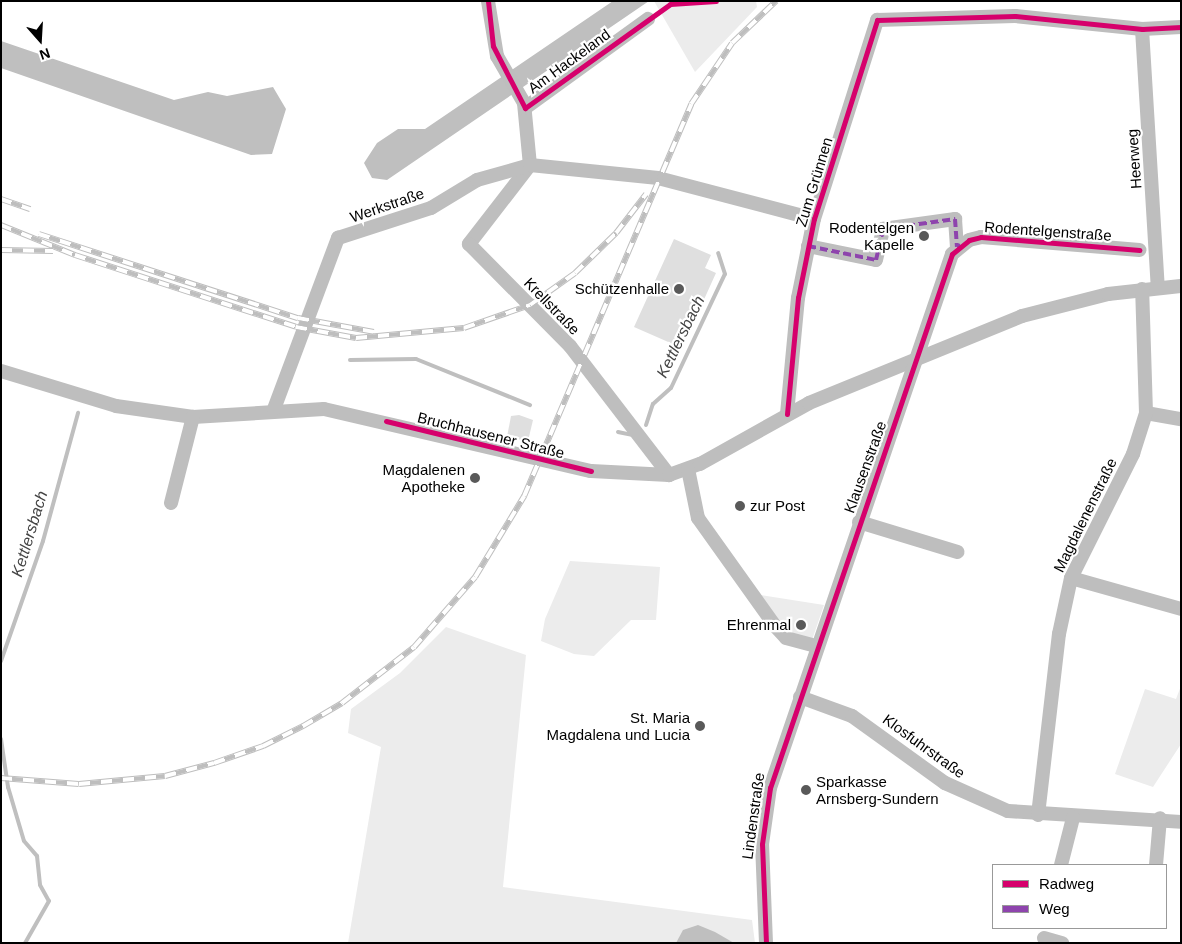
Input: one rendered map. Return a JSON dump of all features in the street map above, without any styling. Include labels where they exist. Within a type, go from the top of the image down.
[{"type":"street","name":"Am Hackeland","points":[[488,1],[493,46],[524,106],[530,165]]},
{"type":"street","name":"Zum Grünnen","points":[[788,414],[797,307],[814,218],[877,20],[1015,16],[1142,29]]},
{"type":"street","name":"Am Hackeland","points":[[524,106],[648,19]]},
{"type":"street","points":[[1142,29],[1181,27]]},
{"type":"street","name":"Heerweg","points":[[1142,29],[1158,288]]},
{"type":"street","points":[[530,165],[658,178],[814,218]]},
{"type":"street","name":"Werkstraße","points":[[274,409],[338,238],[431,208],[478,180],[530,165]]},
{"type":"street","name":"Krellstraße","points":[[530,165],[469,244],[570,346],[669,475]]},
{"type":"street","points":[[808,246],[876,260],[883,229],[955,219],[958,247]]},
{"type":"street","name":"Rodentelgenstraße","points":[[958,247],[981,237],[1138,250]]},
{"type":"street","name":"Klausenstraße","points":[[800,697],[816,646],[917,358],[948,262],[958,247]]},
{"type":"street","name":"Bruchhausener Straße","points":[[1,371],[116,406],[194,417],[274,409],[348,412],[591,472],[669,475],[688,469],[788,414],[917,358],[1064,303],[1142,289],[1181,286]]},
{"type":"street","name":"Magdalenenstraße","points":[[1038,816],[1059,634],[1071,578],[1133,454],[1146,413],[1142,289]]},
{"type":"street","points":[[1146,413],[1181,419]]},
{"type":"street","points":[[171,504],[194,417]]},
{"type":"street","points":[[688,469],[698,518],[775,626],[786,638],[816,646]]},
{"type":"street","name":"Klausenstraße","points":[[859,522],[958,552]]},
{"type":"street","points":[[1071,578],[1181,609]]},
{"type":"street","name":"Klosfuhrstraße","points":[[800,697],[852,716],[876,730],[960,792],[1008,811],[1038,816],[1160,818],[1181,822]]},
{"type":"street","name":"Lindenstraße","points":[[766,943],[761,883],[763,835],[770,788],[800,697]]},
{"type":"street","points":[[1061,864],[1073,818]]},
{"type":"street","points":[[1156,864],[1160,818]]},
{"type":"street","points":[[1044,936],[1062,943]]},
{"type":"shaded area","points":[[613,1],[649,1],[387,180],[372,178],[364,163],[377,143],[398,129],[425,129]]},
{"type":"shaded area","points":[[654,1],[756,1],[757,7],[695,72]]},
{"type":"shaded area","points":[[1,41],[174,100],[208,92],[227,96],[273,87],[286,109],[272,154],[251,155],[1,68]]},
{"type":"shaded area","points":[[570,561],[660,567],[656,620],[631,620],[594,656],[574,654],[541,641],[545,619]]},
{"type":"shaded area","points":[[761,595],[824,605],[812,640],[785,633]]},
{"type":"shaded area","points":[[446,627],[526,655],[503,887],[752,920],[755,943],[348,943],[381,747],[348,733],[351,709],[400,673]]},
{"type":"shaded area","points":[[1181,686],[1181,744],[1153,787],[1115,774],[1145,689],[1176,699]]},
{"type":"shaded area","points":[[698,925],[734,943],[676,943],[683,930]]},
{"type":"building","name":"Schützenhalle","points":[[674,239],[711,255],[705,268],[716,273],[682,348],[634,327]]},
{"type":"building","points":[[519,415],[533,420],[528,441],[507,437],[511,416]]},
{"type":"waterway","name":"Kettlersbach","points":[[646,425],[653,404],[671,388],[725,274],[718,253]]},
{"type":"waterway","name":"Kettlersbach","points":[[350,360],[416,359],[530,405]]},
{"type":"waterway","name":"Kettlersbach","points":[[1,661],[43,541],[78,413]]},
{"type":"waterway","name":"Kettlersbach","points":[[618,432],[632,435]]},
{"type":"waterway","name":"Kettlersbach","points":[[1,739],[8,787],[24,841],[37,856],[40,885],[49,901],[25,943]]},
{"type":"railway","points":[[1,778],[79,784],[165,776],[214,763],[263,746],[303,726],[342,703],[414,647],[475,577],[524,496],[691,104],[732,43],[776,1]]},
{"type":"railway","points":[[1,225],[75,255],[296,327],[356,338],[464,328],[530,305],[575,273],[616,233],[646,194]]},
{"type":"railway","points":[[1,199],[30,209]]},
{"type":"railway","points":[[39,234],[298,318],[374,332]]},
{"type":"railway","points":[[1,250],[53,251]]},
{"type":"marked path","points":[[808,246],[876,260],[883,229],[955,219],[957,247],[961,245]]},
{"type":"cycle path","points":[[488,1],[493,46],[525,108],[670,4],[716,1]]},
{"type":"cycle path","points":[[787,414],[798,298],[814,219],[877,20],[1015,16],[1142,29],[1181,27]]},
{"type":"cycle path","points":[[766,943],[762,844],[770,788],[952,254],[969,240],[981,237],[1139,250]]},
{"type":"cycle path","points":[[386,421],[591,471]]},
{"type":"place","name":"Rodentelgen Kapelle","points":[[924,236]]},
{"type":"place","name":"Schützenhalle","points":[[679,289]]},
{"type":"place","name":"Magdalenen Apotheke","points":[[475,478]]},
{"type":"place","name":"zur Post","points":[[740,506]]},
{"type":"place","name":"Ehrenmal","points":[[801,625]]},
{"type":"place","name":"St. Maria Magdalena und Lucia","points":[[700,726]]},
{"type":"place","name":"Sparkasse Arnsberg-Sundern","points":[[806,790]]}]
